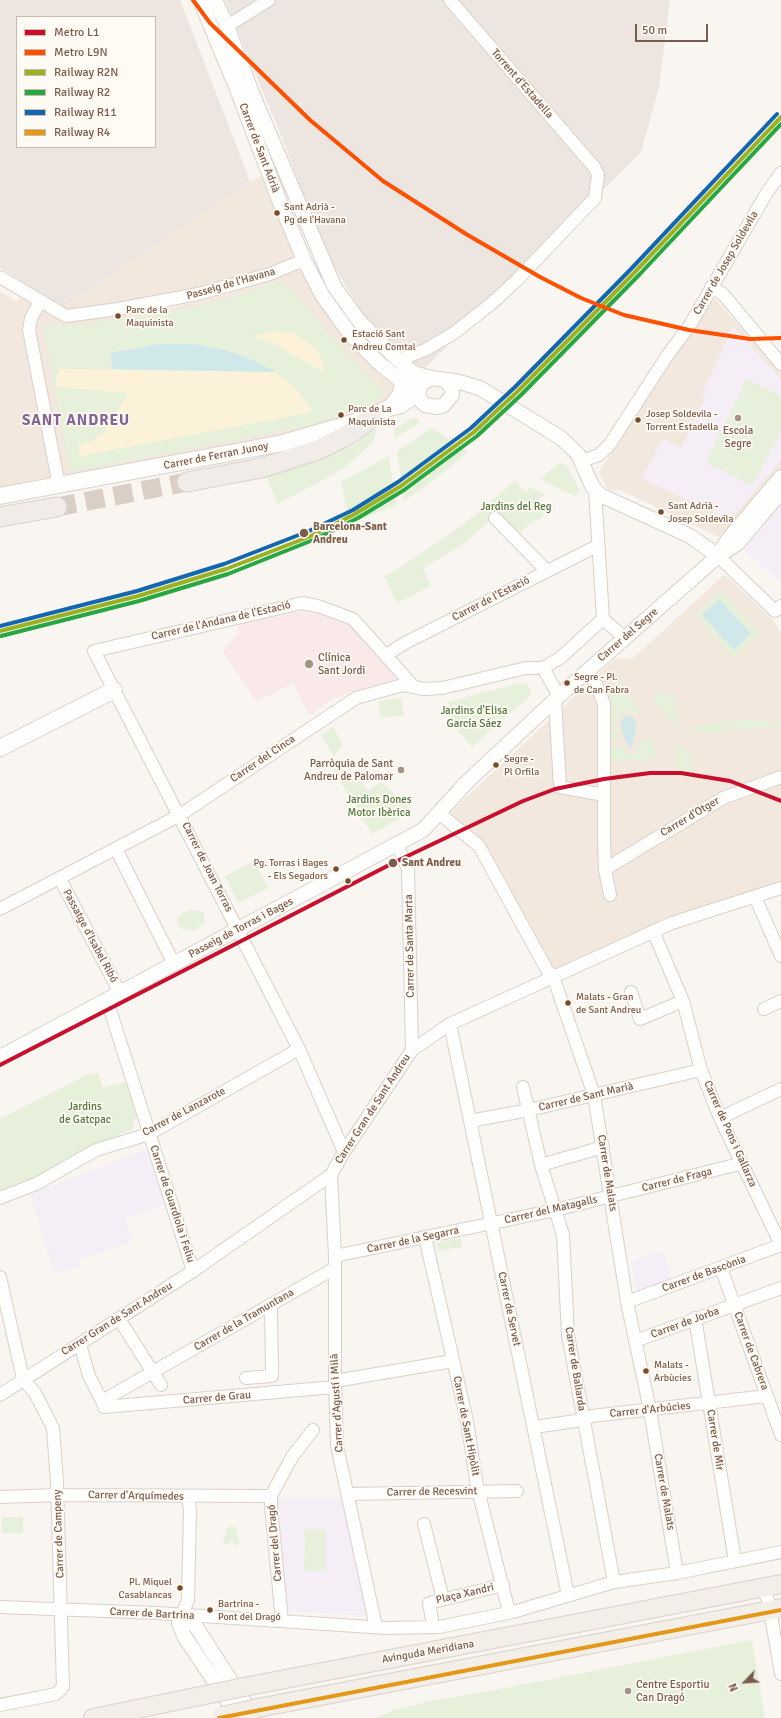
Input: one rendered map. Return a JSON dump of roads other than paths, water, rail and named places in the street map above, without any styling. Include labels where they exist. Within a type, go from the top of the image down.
[{"type":"highway","points":[[187,482],[261,468],[320,449],[356,430],[381,412]]},
{"type":"highway","points":[[0,517],[57,507]]},
{"type":"main road","name":"Carrer de Ferran Junoy","points":[[0,496],[283,444],[403,405],[422,389]]},
{"type":"main road","points":[[0,748],[114,690]]},
{"type":"main road","name":"Avinguda Meridiana","points":[[93,1718],[249,1686],[781,1584]]},
{"type":"main road","points":[[224,1717],[259,1713],[776,1609]]},
{"type":"street","name":"Carrer de Sant Adrià","points":[[200,0],[304,260],[322,294],[350,334],[379,363],[400,380],[411,386],[422,389]]},
{"type":"street","name":"Carrer de Sant Adrià","points":[[214,0],[227,26],[252,93],[318,253],[334,286],[345,304],[359,322],[413,373],[422,389]]},
{"type":"street","points":[[227,26],[269,0]]},
{"type":"street","name":"Torrent d'Estadella","points":[[399,360],[427,349],[454,333],[516,281],[594,198],[598,175],[595,168],[450,0]]},
{"type":"street","name":"Carrer de Josep Soldevila","points":[[581,461],[599,455],[610,444],[667,356],[690,325],[766,194],[781,173]]},
{"type":"street","points":[[304,260],[318,253]]},
{"type":"street","name":"Passeig de l'Havana","points":[[0,277],[66,316],[111,311],[230,287],[270,274],[304,260]]},
{"type":"street","points":[[711,287],[723,294],[781,364]]},
{"type":"street","points":[[40,302],[31,318],[29,330],[59,486]]},
{"type":"street","points":[[470,385],[452,395],[447,403],[438,407],[425,405],[422,389],[441,378],[446,380],[456,380],[470,385],[489,392],[561,438],[574,450],[595,489],[604,497],[690,536],[718,556],[779,611]]},
{"type":"street","points":[[381,412],[402,391],[400,380]]},
{"type":"street","points":[[446,380],[452,390],[452,395]]},
{"type":"street","name":"Carrer del Segre","points":[[718,556],[730,537],[781,477]]},
{"type":"street","points":[[595,489],[597,546],[603,619],[625,638]]},
{"type":"street","name":"Carrer del Segre","points":[[468,781],[586,672],[718,556],[738,543],[781,492]]},
{"type":"street","points":[[496,518],[547,571]]},
{"type":"street","name":"Carrer de l'Estació","points":[[386,655],[405,643],[597,546]]},
{"type":"street","name":"Carrer de l'Andana de l'Estació","points":[[94,651],[302,603],[318,606],[353,619],[413,686]]},
{"type":"street","points":[[603,619],[560,658],[543,668],[557,698],[560,787],[604,795]]},
{"type":"street","name":"Carrer de Joan Torras","points":[[94,651],[239,929],[299,1049],[344,1152]]},
{"type":"street","name":"Carrer del Cinca","points":[[0,910],[180,815],[356,698],[391,687],[403,685],[424,689],[442,688],[526,668],[543,668]]},
{"type":"street","points":[[586,672],[597,686],[604,704],[605,869],[610,895]]},
{"type":"street","name":"Carrer d'Otger","points":[[605,869],[723,798],[781,777]]},
{"type":"street","name":"Passeig de Torras i Bages","points":[[0,1056],[423,830],[440,814],[468,781]]},
{"type":"street","name":"Carrer de Malats","points":[[440,814],[478,846],[547,970],[553,976],[594,1095],[627,1302],[650,1410],[677,1573]]},
{"type":"street","name":"Carrer de Santa Marta","points":[[397,845],[408,869],[412,1050]]},
{"type":"street","points":[[116,849],[174,964]]},
{"type":"street","name":"Passatge d'Isabel Ribó","points":[[60,879],[120,992]]},
{"type":"street","name":"Carrer Gran de Sant Andreu","points":[[0,1394],[193,1271],[331,1175],[344,1152],[412,1050],[450,1024],[672,923],[781,888]]},
{"type":"street","points":[[755,897],[781,956]]},
{"type":"street","name":"Carrer de Pons i Gallarza","points":[[653,931],[683,1001],[698,1052],[701,1070],[720,1118],[781,1245]]},
{"type":"street","points":[[631,992],[640,1019],[683,1001]]},
{"type":"street","name":"Carrer de Guardiola i Feliu","points":[[106,1000],[193,1271]]},
{"type":"street","points":[[764,1009],[781,1001]]},
{"type":"street","name":"Carrer de Servet","points":[[450,1024],[568,1595]]},
{"type":"street","name":"Carrer de Lanzarote","points":[[0,1198],[36,1184],[96,1150],[149,1134],[299,1049]]},
{"type":"street","name":"Carrer de Sant Marià","points":[[470,1121],[529,1110],[701,1070]]},
{"type":"street","name":"Carrer de Baliarda","points":[[523,1087],[542,1165],[563,1235],[568,1335],[614,1582]]},
{"type":"street","points":[[720,1118],[781,1089]]},
{"type":"street","points":[[542,1165],[603,1147]]},
{"type":"street","name":"Carrer de Fraga","points":[[611,1196],[742,1163]]},
{"type":"street","name":"Carrer d'Agustí i Milà","points":[[331,1175],[335,1262],[335,1384],[337,1446],[376,1627]]},
{"type":"street","name":"Carrer del Matagalls","points":[[491,1222],[555,1210],[611,1196]]},
{"type":"street","name":"Carrer de la Segarra","points":[[335,1262],[425,1237],[491,1222]]},
{"type":"street","name":"Carrer de Sant Hipòlit","points":[[425,1237],[467,1420],[479,1492],[508,1608],[513,1612]]},
{"type":"street","name":"Carrer de Bascònia","points":[[627,1302],[781,1245]]},
{"type":"street","name":"Carrer de la Tramuntana","points":[[153,1372],[271,1305],[335,1262]]},
{"type":"street","name":"Carrer de Cabrera","points":[[721,1268],[781,1435]]},
{"type":"street","points":[[0,1277],[23,1379]]},
{"type":"street","name":"Carrer de Jorba","points":[[635,1341],[781,1288]]},
{"type":"street","points":[[246,1378],[272,1376],[271,1305]]},
{"type":"street","name":"Carrer de Mir","points":[[695,1318],[735,1561]]},
{"type":"street","points":[[119,1319],[161,1384]]},
{"type":"street","points":[[80,1344],[89,1376],[102,1401],[153,1372]]},
{"type":"street","name":"Carrer de Grau","points":[[102,1401],[104,1407],[335,1384],[453,1361]]},
{"type":"street","name":"Carrer de Campeny","points":[[0,1705],[56,1694],[63,1687],[58,1495],[53,1428],[35,1393],[23,1379]]},
{"type":"street","name":"Carrer d'Arbúcies","points":[[534,1427],[583,1420],[592,1416],[766,1396]]},
{"type":"street","name":"Carrer del Dragó","points":[[282,1621],[271,1496],[292,1457],[313,1430]]},
{"type":"street","name":"Carrer de Recesvint","points":[[347,1494],[517,1492]]},
{"type":"street","name":"Carrer d'Arquímedes","points":[[0,1497],[58,1495],[188,1497],[271,1496]]},
{"type":"street","points":[[188,1497],[190,1510],[188,1600],[179,1623],[224,1717]]},
{"type":"street","points":[[424,1524],[443,1599]]},
{"type":"street","name":"Avinguda Meridiana","points":[[376,1627],[431,1627],[449,1625],[513,1612],[614,1582],[677,1573],[781,1552]]},
{"type":"street","name":"Plaça Xandri","points":[[431,1627],[432,1620],[429,1603],[503,1585]]},
{"type":"street","points":[[763,1588],[776,1609],[781,1674]]},
{"type":"street","name":"Carrer de Bartrina","points":[[0,1607],[182,1615],[376,1627]]},
{"type":"street","points":[[182,1615],[195,1625],[259,1713]]},
{"type":"water","points":[[160,344],[192,344],[226,350],[255,361],[275,372],[112,369],[111,353]]},
{"type":"water","points":[[719,599],[751,634],[734,650],[702,615]]},
{"type":"water","points":[[627,716],[634,718],[637,725],[631,749],[626,742],[621,728],[621,720]]},
{"type":"tunnel","points":[[57,507],[187,482]]},
{"type":"metro line","name":"L9N","points":[[193,0],[210,23],[310,120],[383,181],[466,234],[540,277],[581,298],[624,315],[689,330],[750,339],[781,338]]},
{"type":"metro line","name":"L1","points":[[0,1065],[395,862],[523,801],[555,789],[604,779],[650,773],[681,773],[730,781],[781,801]]},
{"type":"rail line","name":"R11","points":[[0,626],[137,591],[224,564],[309,531],[353,510],[398,482],[471,428],[515,387],[631,269],[777,114]]},
{"type":"rail line","name":"R2N","points":[[0,631],[138,596],[226,569],[311,536],[355,514],[401,486],[474,432],[518,391],[635,272],[781,117]]},
{"type":"rail line","name":"R2","points":[[1,636],[139,601],[228,574],[313,540],[358,518],[404,490],[477,436],[521,395],[639,275],[781,124]]},
{"type":"rail line","name":"R4","points":[[219,1718],[781,1610]]},
{"type":"place","name":"Sant Adrià - Pg de l'Havana","points":[[277,213]]},
{"type":"place","name":"Parc de la Maquinista","points":[[118,316]]},
{"type":"place","name":"Estació Sant Andreu Comtal","points":[[344,340]]},
{"type":"place","name":"Parc de La Maquinista","points":[[341,415]]},
{"type":"place","name":"Escola Segre","points":[[738,418]]},
{"type":"place","name":"Josep Soldevila - Torrent Estadella","points":[[638,420]]},
{"type":"place","name":"Sant Adrià - Josep Soldevila","points":[[661,512]]},
{"type":"place","name":"Barcelona-Sant Andreu","points":[[304,533]]},
{"type":"place","name":"Clínica Sant Jordi","points":[[309,664]]},
{"type":"place","name":"Segre - Pl. de Can Fabra","points":[[567,683]]},
{"type":"place","name":"Segre - Pl Orfila","points":[[496,765]]},
{"type":"place","name":"Parròquia de Sant Andreu de Palomar","points":[[401,770]]},
{"type":"place","name":"Sant Andreu","points":[[393,863]]},
{"type":"place","name":"Pg. Torras i Bages - Els Segadors","points":[[336,869]]},
{"type":"place","name":"Malats - Gran de Sant Andreu","points":[[568,1003]]},
{"type":"place","name":"Malats - Arbùcies","points":[[646,1371]]},
{"type":"place","name":"Pl. Miquel Casablancas","points":[[180,1588]]},
{"type":"place","name":"Bartrina - Pont del Dragó","points":[[210,1610]]},
{"type":"place","name":"Centre Esportiu Can Dragó","points":[[628,1691]]},
{"type":"district","name":"SANT ANDREU","points":[[76,421]]},
{"type":"park label","name":"Jardins del Reg","points":[[516,507]]},
{"type":"park label","name":"Jardins d'Elisa García Sáez","points":[[474,717]]},
{"type":"park label","name":"Jardins Dones Motor Ibèrica","points":[[379,806]]},
{"type":"park label","name":"Jardins de Gatcpac","points":[[85,1113]]}]
